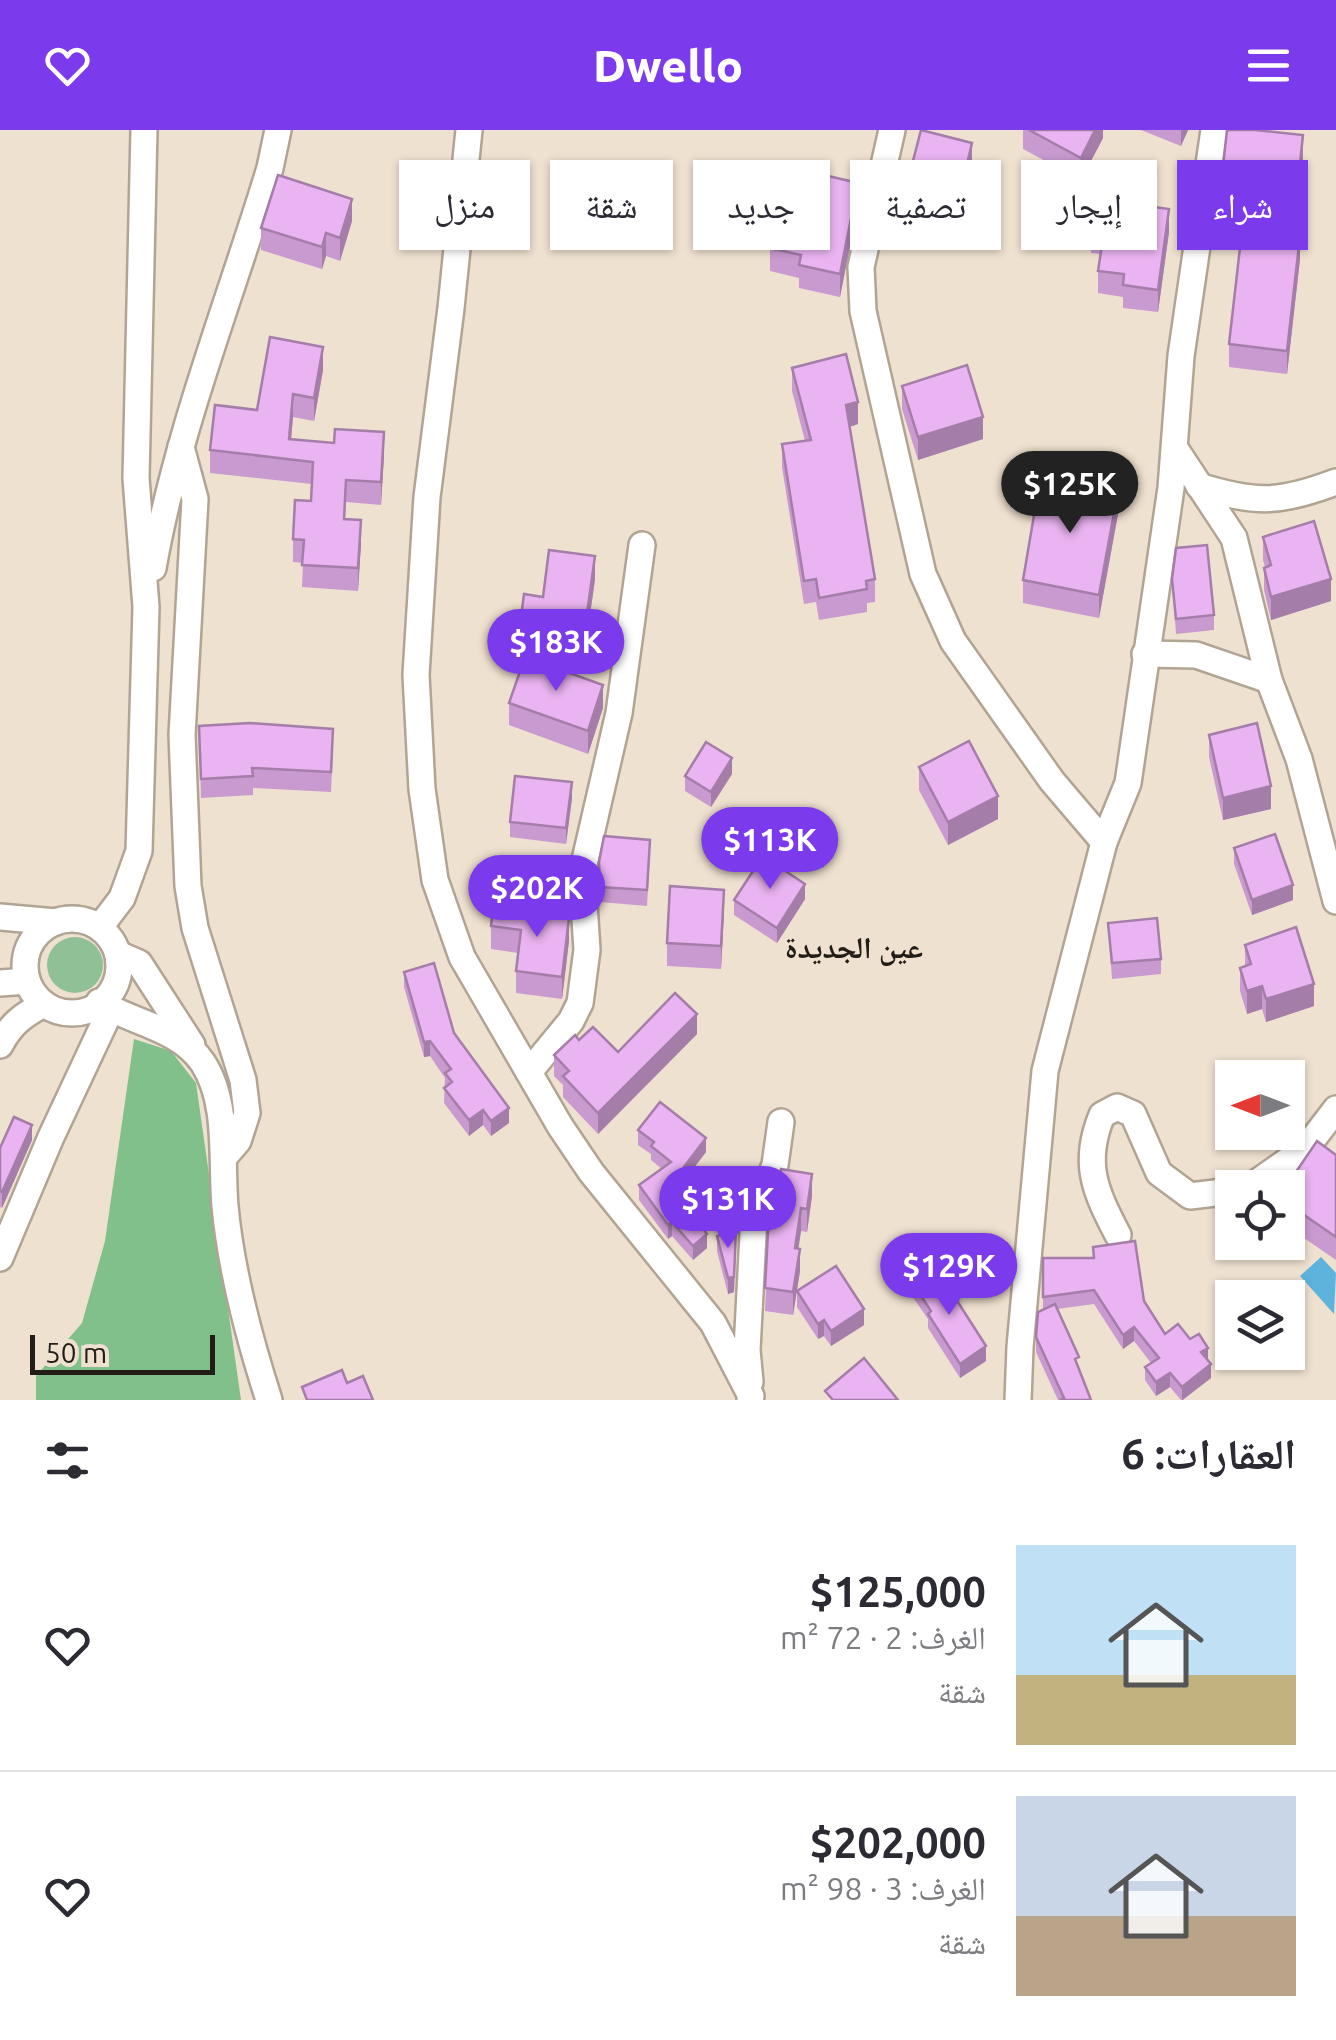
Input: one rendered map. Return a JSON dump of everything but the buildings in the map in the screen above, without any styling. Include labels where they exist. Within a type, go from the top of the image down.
[{"type":"street","points":[[100,927],[122,898],[139,852],[146,607],[136,478],[144,130]]},
{"type":"street","points":[[146,607],[162,516],[181,447],[260,204],[278,130]]},
{"type":"street","points":[[470,130],[427,497],[416,676],[422,789],[435,880],[462,957],[529,1072],[592,1172],[712,1323],[752,1399]]},
{"type":"street","points":[[892,130],[861,268],[863,311],[922,574],[953,641],[1052,781],[1104,842]]},
{"type":"street","points":[[1018,1400],[1045,1071],[1104,842],[1128,783],[1176,450],[1180,356],[1214,130]]},
{"type":"street","points":[[181,447],[195,499],[182,735],[188,886],[200,945],[243,1080],[247,1113],[238,1141],[225,1156]]},
{"type":"street","points":[[1176,450],[1234,538],[1269,680],[1299,760],[1336,901]]},
{"type":"street","points":[[1199,486],[1258,501],[1308,493],[1336,482]]},
{"type":"street","points":[[529,1072],[580,1003],[587,950],[582,872],[619,713],[642,544]]},
{"type":"street","points":[[1145,654],[1196,655],[1269,680]]},
{"type":"street","points":[[0,917],[56,922],[85,920],[100,927],[111,939],[120,970],[0,1258]]},
{"type":"street","points":[[56,922],[34,939],[27,952],[27,981],[44,1004],[56,1011],[78,1014],[105,1006],[182,1042],[202,1062]]},
{"type":"street","points":[[118,954],[139,964],[202,1062],[213,1086],[225,1156],[225,1205],[234,1269],[268,1400]]},
{"type":"street","points":[[0,982],[27,981]]},
{"type":"street","points":[[0,1045],[19,1018],[44,1004]]},
{"type":"street","points":[[1118,1236],[1098,1198],[1091,1170],[1092,1140],[1102,1114],[1118,1107],[1133,1114],[1159,1173],[1190,1196],[1215,1193]]},
{"type":"street","points":[[1275,1170],[1306,1148],[1336,1109]]},
{"type":"street","points":[[752,1399],[748,1350],[754,1215],[775,1165],[781,1122]]},
{"type":"green space","points":[[75,937],[95,945],[103,965],[95,985],[75,993],[55,985],[47,965],[55,945]]},
{"type":"green space","points":[[134,1039],[171,1051],[196,1083],[241,1400],[36,1400],[36,1376],[82,1323],[105,1241]]},
{"type":"water","points":[[1321,1257],[1336,1273],[1334,1314],[1305,1280],[1300,1276]]},
{"type":"district","name":"عين الجديدة","points":[[854,948]]}]
